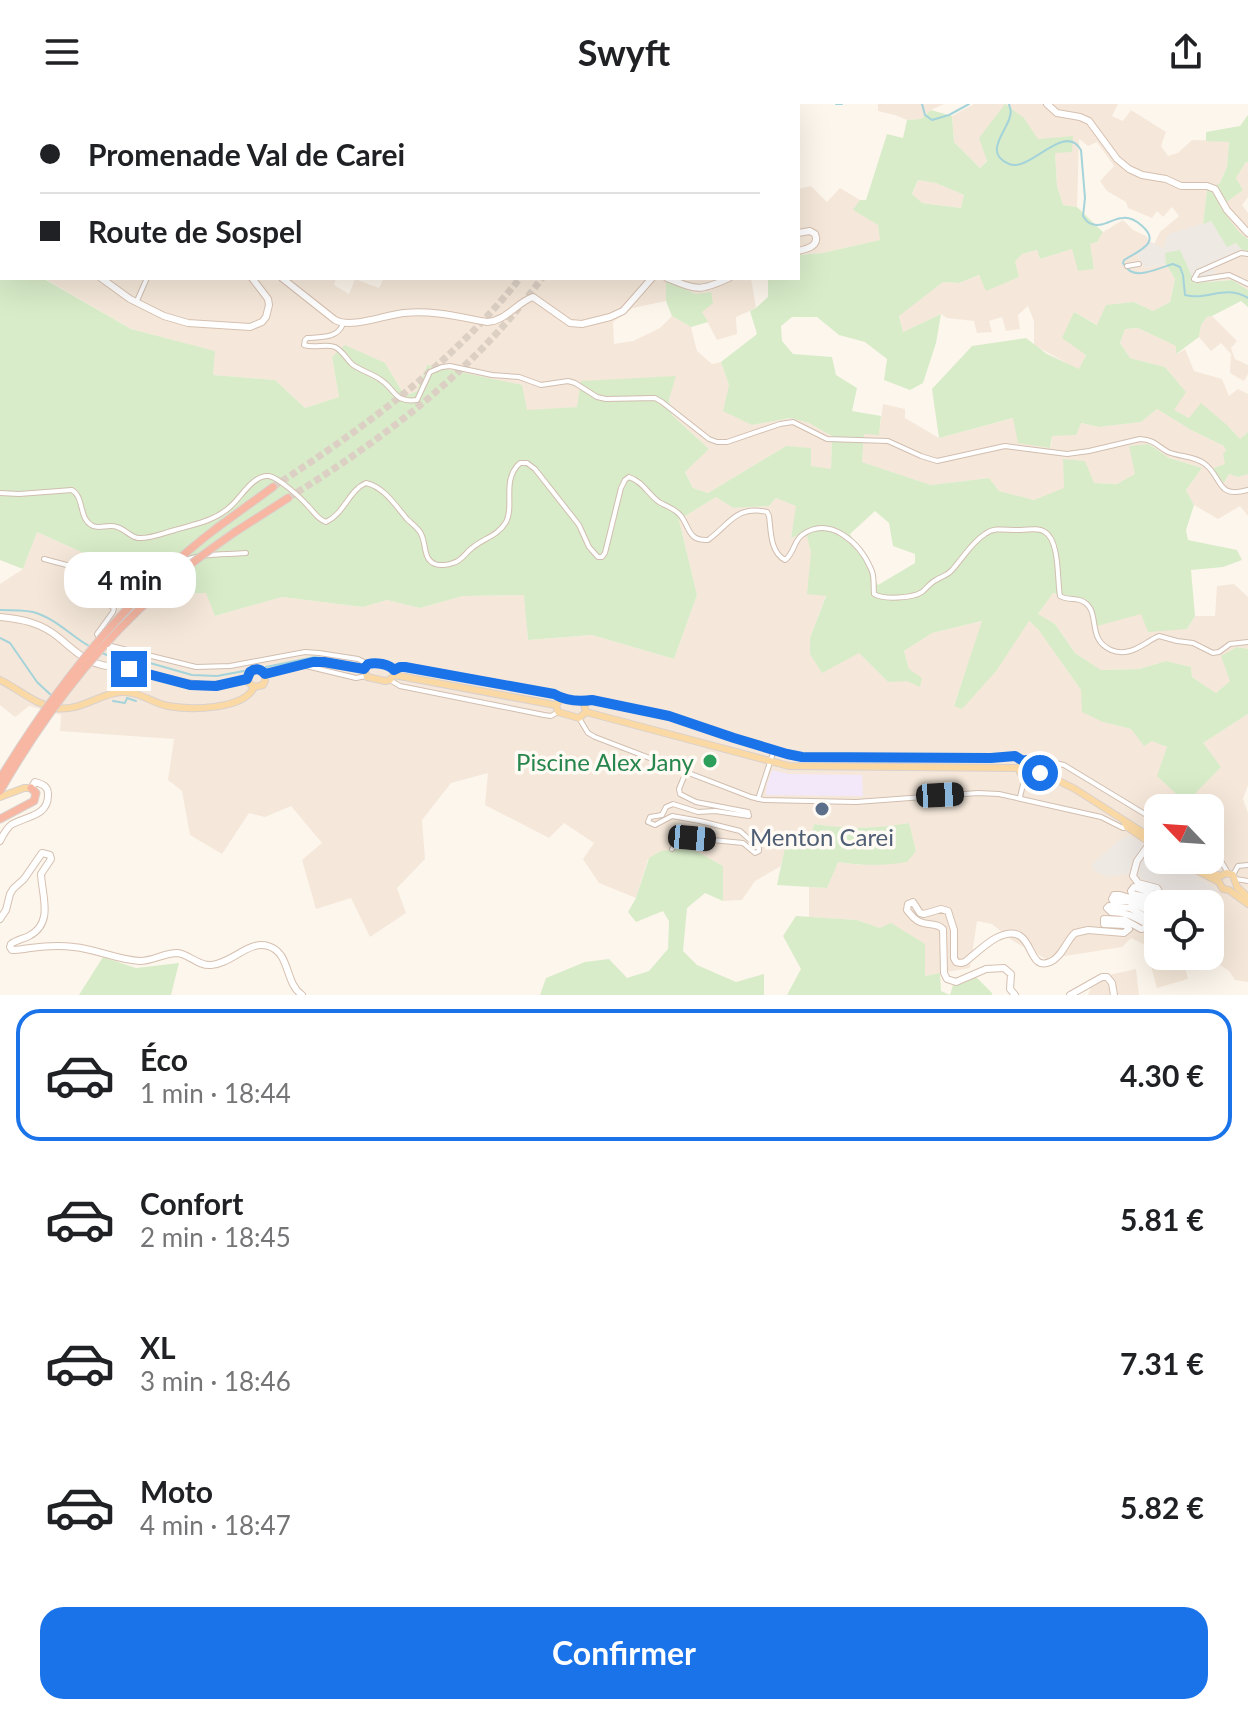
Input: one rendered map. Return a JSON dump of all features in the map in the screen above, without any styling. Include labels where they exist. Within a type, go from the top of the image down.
[{"type":"highway","points":[[0,779],[46,708],[101,637],[148,587],[218,527],[273,487]]},
{"type":"highway","points":[[0,794],[61,698],[115,633],[168,583],[235,532],[288,498]]},
{"type":"highway","points":[[0,819],[34,801],[36,794],[31,788]]},
{"type":"main road","points":[[265,674],[300,664],[324,662],[366,669],[389,666],[393,675]]},
{"type":"main road","points":[[254,665],[265,674],[263,685],[249,685],[247,679],[254,665]]},
{"type":"main road","points":[[366,669],[385,681],[393,675],[558,705],[582,702],[586,712],[579,718],[558,705]]},
{"type":"main road","points":[[0,677],[33,700],[60,708],[83,706],[123,692],[169,706],[226,706],[244,700],[254,687]]},
{"type":"main road","points":[[586,712],[789,766],[1021,764],[1031,760],[1035,768],[1075,789],[1144,836]]},
{"type":"main road","points":[[1021,764],[1021,774],[1025,776],[1032,775],[1035,768]]},
{"type":"main road","points":[[0,794],[31,788]]},
{"type":"main road","points":[[1215,874],[1229,878]]},
{"type":"main road","points":[[1217,874],[1229,878],[1248,897]]},
{"type":"main road","points":[[1229,878],[1223,889],[1248,904]]},
{"type":"main road","points":[[1229,878],[1229,890]]},
{"type":"street","points":[[1047,104],[1057,113],[1089,121],[1117,159],[1129,169],[1181,186],[1211,186],[1248,233]]},
{"type":"street","points":[[800,233],[810,231],[817,238],[811,247],[800,250]]},
{"type":"street","points":[[1248,254],[1241,253],[1198,272],[1194,279],[1229,275],[1248,284]]},
{"type":"street","points":[[1127,266],[1139,264]]},
{"type":"street","points":[[104,280],[136,303],[180,321],[250,327],[262,322],[269,305],[254,280]]},
{"type":"street","points":[[136,303],[146,280]]},
{"type":"street","points":[[284,280],[343,324],[429,312],[495,322],[533,297],[570,323],[582,324],[623,311],[650,280]]},
{"type":"street","points":[[672,280],[693,288],[708,287],[724,280]]},
{"type":"street","points":[[343,324],[334,336],[307,338],[304,345],[337,348],[356,367],[381,380],[393,394],[409,401],[420,397],[430,372],[450,366],[519,377],[541,385],[568,381],[606,399],[655,398],[717,442],[738,439],[793,422],[827,439],[888,441],[937,461],[1005,446],[1067,454],[1147,439],[1169,452],[1202,461],[1222,488],[1229,492],[1248,490]]},
{"type":"street","points":[[0,493],[72,490],[80,496],[84,517],[90,525],[120,527],[138,538],[194,526],[211,519],[225,511],[264,476],[280,482],[308,505],[318,519],[326,522],[336,516],[357,488],[366,483],[384,493],[398,507],[420,532],[429,560],[442,565],[459,561],[472,548],[496,534],[508,516],[508,495],[515,467],[527,463],[579,525],[589,547],[598,557],[605,553],[621,488],[629,477],[637,479],[657,500],[680,513],[690,533],[701,540],[708,540],[740,513],[763,511],[769,516],[773,543],[779,557],[785,560],[804,534],[822,529],[837,530],[861,553],[871,569],[874,594],[880,597],[923,592],[933,581],[950,572],[966,552],[993,530],[1037,529],[1047,532],[1051,539],[1059,568],[1060,596],[1086,603],[1098,640],[1107,648],[1118,652],[1135,650],[1159,636],[1193,643],[1213,653],[1230,644],[1248,642]]},
{"type":"street","points":[[44,559],[78,568],[104,571],[111,567],[153,572],[195,557],[246,553]]},
{"type":"street","points":[[104,571],[107,576],[142,586],[147,590],[146,596],[140,598]]},
{"type":"street","points":[[162,602],[148,603],[131,595],[104,595],[102,600],[114,608],[97,634],[103,644],[196,667],[254,665],[305,652],[361,660],[366,669]]},
{"type":"street","points":[[0,617],[38,624],[88,660],[101,665],[190,685],[216,686],[247,679]]},
{"type":"street","points":[[88,660],[103,644]]},
{"type":"street","points":[[393,675],[400,686],[551,716],[558,705]]},
{"type":"street","points":[[582,702],[592,700],[669,716],[787,754],[866,758],[1015,756],[1021,764]]},
{"type":"street","points":[[579,718],[588,733],[595,737],[758,799],[856,802],[978,793],[1020,797],[1101,817],[1123,828],[1125,824]]},
{"type":"street","points":[[758,799],[774,750]]},
{"type":"street","points":[[1035,768],[1046,761],[1064,765],[1144,814]]},
{"type":"street","points":[[672,849],[678,840],[692,838],[743,843],[755,853],[759,851],[745,833],[734,829],[677,816],[655,825],[648,822],[650,817],[662,815],[666,807],[673,804],[698,812],[749,816],[748,812],[696,802],[680,794],[686,772]]},
{"type":"street","points":[[1020,797],[1025,776]]},
{"type":"street","points":[[0,841],[10,826],[35,816],[45,806],[46,787],[35,782],[31,788]]},
{"type":"street","points":[[0,919],[10,894],[38,857],[46,853],[51,859],[41,874],[46,903],[44,918],[33,934],[13,941],[12,950],[69,946],[141,961],[178,953],[208,966],[266,945],[280,953],[291,984],[302,995]]},
{"type":"street","points":[[1015,995],[1010,989],[1011,974],[1004,968],[986,969],[956,982],[947,979],[944,973],[943,929],[936,924],[917,920],[907,910],[908,904],[913,902],[924,914],[941,909],[948,911],[954,930],[956,962],[965,962],[989,942],[1012,932],[1023,937],[1033,956],[1047,963],[1057,957],[1075,933],[1088,930],[1124,933],[1129,929],[1125,925],[1104,924],[1104,919],[1125,920],[1141,929],[1146,928],[1145,923],[1126,912],[1111,912],[1107,908],[1130,908],[1151,920],[1151,912],[1128,901],[1112,899],[1114,895],[1120,895],[1157,904],[1155,899],[1132,894],[1131,891],[1134,887],[1160,893],[1157,888],[1138,883],[1133,876],[1137,861],[1144,854]]},
{"type":"street","points":[[1229,878],[1238,866],[1248,865]]},
{"type":"street","points":[[1224,867],[1229,878]]},
{"type":"street","points":[[1229,878],[1248,881]]},
{"type":"street","points":[[1070,995],[1102,977],[1107,977],[1112,983],[1114,995]]},
{"type":"shaded area","points":[[878,104],[944,104],[921,119],[907,120],[878,111]]},
{"type":"shaded area","points":[[974,104],[1118,104],[1112,116],[1123,121],[1131,110],[1166,132],[1161,146],[1168,156],[1178,153],[1192,140],[1229,141],[1227,167],[1220,184],[1207,190],[1203,224],[1169,234],[1163,249],[1154,244],[1160,232],[1179,216],[1172,207],[1163,217],[1157,211],[1152,218],[1128,208],[1126,202],[1107,191],[1100,181],[1114,166],[1097,142],[1088,146],[1079,139],[1077,207],[1063,205],[1057,186],[1055,153],[1038,140],[1024,118],[980,168],[954,142],[952,116]]},
{"type":"shaded area","points":[[1246,162],[1248,197],[1242,205],[1248,213],[1248,239],[1219,207],[1243,190],[1236,178]]},
{"type":"shaded area","points":[[918,180],[936,183],[964,195],[962,208],[922,203],[912,195]]},
{"type":"shaded area","points":[[811,186],[827,202],[840,188],[860,200],[854,210],[878,225],[881,240],[800,255],[800,189]]},
{"type":"shaded area","points":[[1123,220],[1151,242],[1137,255],[1145,268],[1166,264],[1175,279],[1170,302],[1153,311],[1134,302],[1098,325],[1074,312],[1086,355],[1079,370],[1034,345],[1034,321],[1028,306],[1018,315],[1020,329],[1006,331],[1002,317],[989,321],[992,332],[977,333],[974,321],[947,318],[941,314],[903,332],[899,315],[943,282],[959,283],[980,275],[987,290],[1019,277],[1015,262],[1022,254],[1037,250],[1040,259],[1072,249],[1094,268],[1089,244],[1097,242],[1103,232]]},
{"type":"shaded area","points":[[1211,221],[1227,246],[1236,243],[1242,250],[1214,266],[1217,281],[1195,283],[1166,253],[1166,264],[1145,268],[1137,255],[1151,242],[1163,248],[1168,234]]},
{"type":"shaded area","points":[[1242,250],[1248,251],[1248,290],[1232,280],[1217,281],[1214,267]]},
{"type":"shaded area","points":[[47,280],[335,280],[334,285],[349,294],[355,280],[379,288],[383,280],[751,280],[756,308],[736,317],[737,334],[717,340],[696,294],[667,281],[666,301],[633,308],[613,322],[614,344],[633,341],[660,328],[672,316],[691,327],[697,351],[712,364],[721,362],[729,385],[752,425],[790,418],[809,423],[832,436],[831,470],[811,467],[786,446],[708,493],[693,488],[685,471],[709,449],[672,415],[669,399],[675,376],[577,407],[527,411],[427,365],[417,391],[405,396],[385,363],[332,357],[339,397],[305,408],[275,380],[212,375],[214,351],[131,329]]},
{"type":"shaded area","points":[[1212,316],[1237,341],[1231,348],[1235,359],[1248,365],[1244,381],[1230,373],[1231,354],[1221,343],[1211,351],[1199,337],[1201,325]]},
{"type":"shaded area","points":[[1138,328],[1177,346],[1177,354],[1185,349],[1194,371],[1222,379],[1229,396],[1238,389],[1248,394],[1248,432],[1240,439],[1228,426],[1189,418],[1173,410],[1185,391],[1165,367],[1130,358],[1120,343],[1125,329]]},
{"type":"shaded area","points":[[883,404],[905,409],[905,418],[939,438],[1014,418],[1051,447],[1052,435],[1080,423],[1099,427],[1141,422],[1157,409],[1224,446],[1227,451],[1225,465],[1212,469],[1225,482],[1229,474],[1238,477],[1248,474],[1248,516],[1240,506],[1218,519],[1194,505],[1186,490],[1202,468],[1169,458],[1149,444],[1136,475],[1117,484],[1094,483],[1064,489],[1034,500],[999,491],[989,478],[931,485],[862,462],[864,434],[879,434]]},
{"type":"shaded area","points":[[716,497],[733,508],[769,506],[776,498],[797,506],[791,538],[806,531],[826,595],[810,638],[859,653],[888,682],[909,669],[904,651],[932,633],[983,621],[954,705],[997,670],[1028,621],[1038,628],[1103,722],[1131,729],[1168,748],[1203,743],[1248,714],[1248,785],[1243,799],[1248,813],[1248,982],[1235,980],[1224,968],[1224,890],[1144,890],[1144,944],[1131,938],[1122,947],[1046,959],[1013,941],[992,924],[977,921],[970,968],[924,976],[880,928],[857,920],[809,917],[809,887],[827,888],[837,862],[860,865],[916,850],[908,823],[890,827],[840,828],[814,824],[809,841],[787,843],[781,866],[755,881],[742,900],[723,901],[723,866],[696,851],[648,859],[636,898],[599,883],[583,859],[594,843],[564,823],[549,838],[485,805],[488,773],[451,783],[422,820],[425,859],[397,888],[406,913],[370,937],[351,898],[316,909],[302,860],[322,843],[291,806],[265,817],[249,813],[222,854],[190,835],[182,791],[168,780],[174,739],[60,731],[61,715],[29,706],[15,717],[0,705],[0,584],[23,569],[37,532],[174,594],[207,593],[215,616],[282,597],[363,607],[387,600],[420,608],[463,596],[525,595],[528,640],[592,635],[674,659],[697,595],[679,520]]},
{"type":"shaded area","points":[[1234,584],[1248,597],[1248,649],[1237,647],[1230,681],[1216,693],[1192,677],[1191,667],[1166,661],[1139,669],[1101,670],[1075,653],[1055,624],[1038,615],[1052,593],[1086,599],[1187,629],[1195,616],[1215,616],[1217,586]]},
{"type":"shaded area","points":[[772,770],[789,774],[862,775],[863,796],[766,795]]},
{"type":"shaded area","points":[[1128,835],[1144,846],[1130,874],[1107,877],[1091,865]]},
{"type":"shaded area","points":[[1144,856],[1144,874],[1192,874],[1217,889],[1163,890],[1160,886],[1140,880],[1136,872]]},
{"type":"shaded area","points":[[1136,969],[1139,995],[1088,995],[1095,978]]},
{"type":"shaded area","points":[[1152,970],[1186,970],[1188,979],[1157,988]]},
{"type":"green space","points":[[1005,104],[1024,118],[1038,139],[1073,136],[1072,152],[1055,153],[1057,186],[1063,205],[1077,207],[1103,232],[1097,242],[1090,244],[1094,269],[1078,271],[1072,249],[1040,259],[1037,250],[1022,254],[1015,262],[1019,277],[986,291],[979,275],[959,283],[943,282],[899,316],[903,332],[941,314],[936,343],[923,383],[910,390],[884,380],[887,359],[865,342],[839,335],[817,317],[792,317],[781,326],[782,341],[793,354],[832,357],[836,375],[857,388],[852,411],[881,416],[879,435],[864,434],[862,462],[931,485],[989,478],[999,491],[1034,500],[1064,488],[1063,459],[1085,461],[1094,483],[1117,484],[1135,474],[1129,446],[1149,444],[1169,458],[1202,468],[1186,490],[1194,505],[1186,530],[1188,540],[1237,550],[1242,560],[1223,567],[1191,570],[1195,616],[1187,629],[1148,632],[1141,614],[1097,626],[1086,599],[1053,593],[1038,614],[1055,624],[1075,653],[1101,670],[1139,669],[1166,661],[1191,667],[1192,677],[1216,693],[1230,681],[1221,656],[1237,647],[1248,649],[1248,714],[1203,743],[1221,767],[1195,794],[1176,794],[1157,776],[1167,747],[1152,741],[1144,746],[1131,729],[1103,722],[1082,712],[1081,690],[1029,621],[997,670],[962,709],[954,706],[982,621],[932,633],[904,651],[909,669],[922,678],[920,687],[907,681],[888,682],[859,653],[822,673],[810,654],[810,638],[826,596],[807,594],[811,553],[806,532],[791,538],[796,506],[776,498],[769,506],[733,508],[716,497],[679,520],[697,595],[674,659],[592,635],[528,640],[524,595],[463,596],[420,608],[387,600],[363,607],[282,597],[215,616],[206,593],[174,594],[37,532],[23,569],[0,560],[0,280],[46,280],[131,329],[215,351],[213,375],[275,380],[305,408],[339,397],[332,357],[345,345],[385,363],[405,396],[417,391],[427,365],[522,385],[527,410],[577,407],[581,381],[676,376],[669,399],[672,415],[709,449],[685,472],[693,488],[708,493],[786,446],[811,448],[811,466],[831,469],[832,436],[809,423],[790,418],[752,425],[723,411],[729,385],[721,362],[757,334],[750,311],[768,297],[768,280],[800,280],[800,255],[880,240],[878,225],[853,210],[860,200],[866,200],[887,134],[903,138],[907,120],[921,119],[931,110],[952,116],[954,142],[980,168],[987,161],[979,138]],"holes":[[[918,180],[936,183],[964,195],[961,208],[922,203],[912,194]],[[875,511],[889,523],[893,546],[915,554],[915,563],[878,585],[850,534]]]},
{"type":"green space","points":[[1248,115],[1248,162],[1236,178],[1243,190],[1220,207],[1248,239],[1248,251],[1242,250],[1236,243],[1227,247],[1211,221],[1203,224],[1207,190],[1220,183],[1227,167],[1229,142],[1206,141],[1206,132],[1240,126]]},
{"type":"green space","points":[[1180,250],[1195,283],[1232,280],[1248,290],[1248,307],[1241,301],[1207,317],[1201,325],[1199,337],[1176,354],[1176,346],[1138,328],[1125,329],[1120,343],[1130,358],[1165,367],[1186,392],[1174,410],[1189,418],[1201,403],[1240,439],[1248,432],[1248,474],[1238,477],[1229,474],[1224,483],[1212,469],[1225,464],[1224,446],[1157,409],[1141,422],[1099,427],[1081,423],[1076,435],[1052,436],[1050,448],[1018,443],[1013,418],[939,438],[932,389],[972,346],[1026,338],[1047,354],[1079,369],[1086,355],[1062,338],[1074,312],[1097,325],[1106,305],[1134,302],[1153,311],[1170,302],[1175,279],[1166,264],[1165,253]]},
{"type":"green space","points":[[666,281],[696,294],[711,292],[713,303],[702,312],[708,322],[691,327],[672,316],[666,301]]},
{"type":"green space","points":[[909,823],[916,851],[907,862],[872,865],[838,862],[827,888],[777,885],[786,843],[809,841],[814,824],[862,828]]},
{"type":"green space","points":[[684,848],[723,866],[723,901],[705,893],[687,908],[683,951],[697,965],[736,982],[764,974],[764,995],[540,995],[546,978],[585,962],[609,959],[627,978],[649,971],[668,949],[669,921],[663,911],[636,922],[628,912],[649,858],[661,851]]},
{"type":"green space","points":[[796,916],[857,920],[880,928],[891,923],[925,944],[925,976],[940,973],[941,991],[950,995],[787,995],[801,969],[783,936]]},
{"type":"green space","points":[[103,957],[136,968],[179,963],[171,995],[79,995]]},
{"type":"green space","points":[[975,976],[992,993],[992,995],[950,995],[953,985]]},
{"type":"waterway","points":[[836,104],[842,104]]},
{"type":"waterway","points":[[922,104],[925,115],[932,120],[969,104]]},
{"type":"waterway","points":[[1009,104],[1011,114],[999,141],[997,154],[1009,164],[1017,165],[1056,144],[1066,141],[1074,143],[1081,150],[1085,198],[1083,216],[1086,220],[1090,224],[1100,225],[1119,218],[1130,218],[1141,225],[1150,237],[1146,246],[1124,260],[1127,269],[1139,273],[1173,264],[1180,267],[1185,295],[1232,292],[1248,298]]},
{"type":"waterway","points":[[0,610],[41,615],[89,646]]},
{"type":"waterway","points":[[0,638],[10,643],[37,682],[52,696]]},
{"type":"waterway","points":[[100,652],[192,675],[217,676],[244,671]]},
{"type":"waterway","points":[[266,667],[315,657],[357,664]]},
{"type":"waterway","points":[[113,701],[125,703],[127,698],[136,701]]},
{"type":"tunnel","points":[[273,487],[406,392],[466,338],[518,280]]},
{"type":"tunnel","points":[[288,498],[359,452],[426,400],[488,343],[540,280]]},
{"type":"place","name":"Piscine Alex Jany","points":[[710,761]]},
{"type":"place","name":"Menton Carei","points":[[822,809]]},
{"type":"route","points":[[129,669],[184,684],[216,686],[247,679],[247,675],[255,669],[265,674],[300,664],[324,662],[364,669],[373,663],[394,670],[405,667],[554,694],[561,699],[592,700],[669,716],[802,757],[1015,756],[1033,762],[1035,772],[1040,773]]}]
